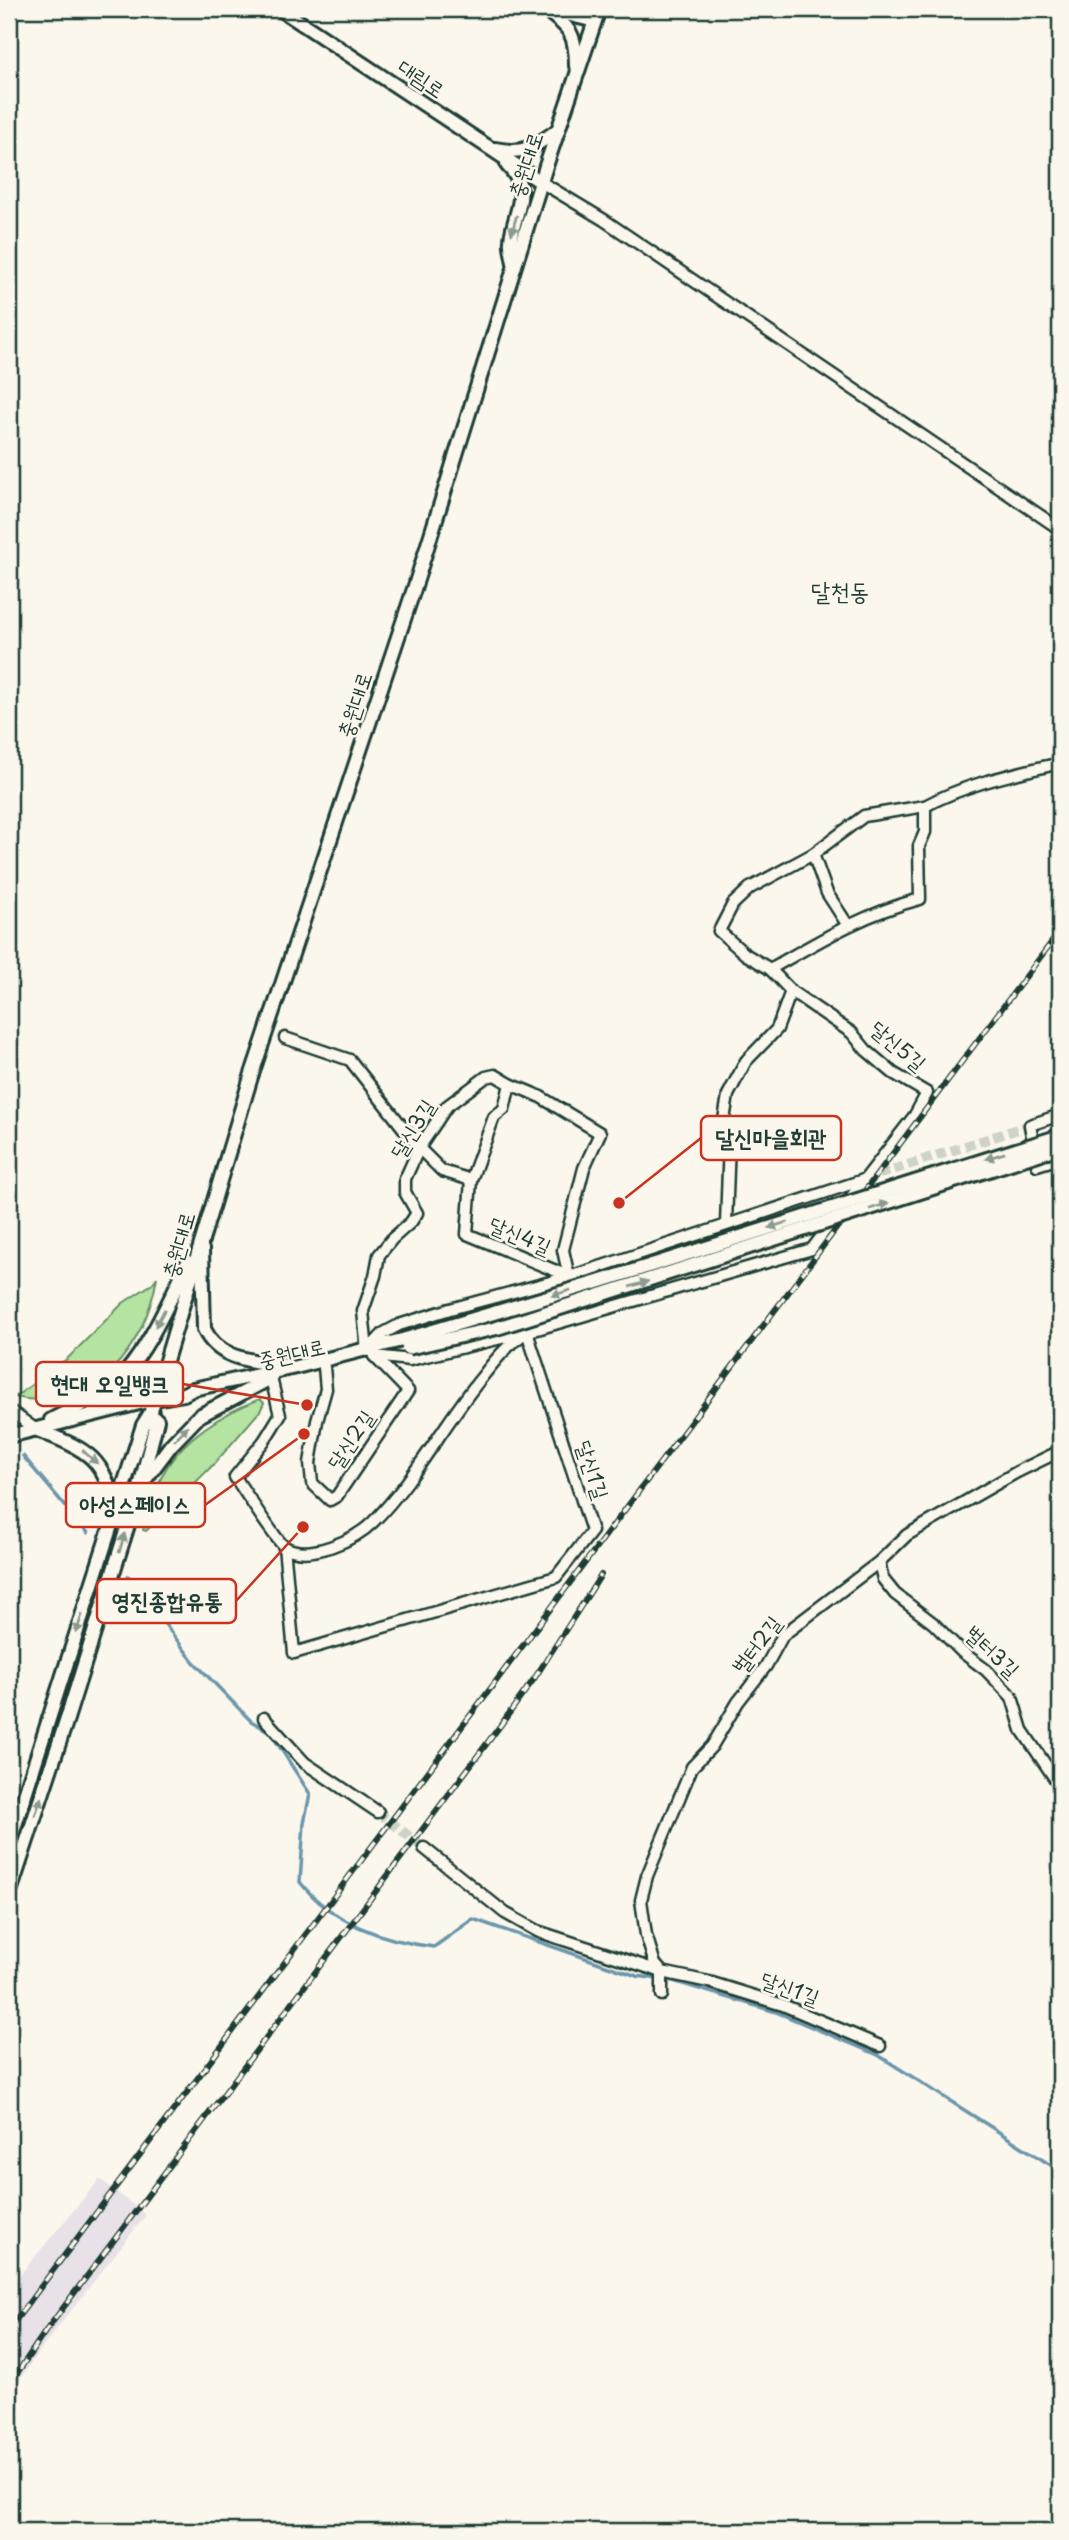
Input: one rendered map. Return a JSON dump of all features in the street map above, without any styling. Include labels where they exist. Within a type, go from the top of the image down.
[{"type":"street","name":"대림로","points":[[280,9],[541,182]]},
{"type":"street","points":[[545,9],[579,19],[587,19],[597,10]]},
{"type":"street","points":[[545,9],[566,24],[573,36],[576,74]]},
{"type":"street","name":"충원대로","points":[[9,1844],[144,1421],[150,1414],[155,1399],[251,1077],[415,586],[597,10]]},
{"type":"street","points":[[489,148],[521,152],[558,130]]},
{"type":"street","points":[[489,148],[517,174],[520,182],[517,215],[510,242],[514,266]]},
{"type":"street","points":[[541,182],[604,219],[1060,529]]},
{"type":"street","name":"달신5길","points":[[864,1179],[915,1115],[927,1093],[893,1073],[866,1050],[852,1033],[791,991],[770,969],[745,954],[719,931],[733,904],[750,888],[813,854],[864,816],[925,806],[948,793],[974,784],[1060,763]]},
{"type":"street","points":[[770,969],[847,924],[892,906],[920,899],[919,846],[925,832],[925,806]]},
{"type":"street","points":[[813,854],[827,892],[847,924]]},
{"type":"street","points":[[726,1224],[729,1141],[724,1120],[728,1095],[746,1061],[777,1029],[791,991]]},
{"type":"street","points":[[285,1038],[350,1060],[419,1149],[442,1171],[471,1180]]},
{"type":"street","name":"달신3길","points":[[371,1353],[363,1311],[379,1255],[417,1213],[405,1192],[405,1179],[419,1149],[447,1106],[486,1077],[495,1075],[539,1096],[600,1133],[584,1168],[563,1250],[569,1277]]},
{"type":"street","name":"달신4길","points":[[510,1084],[503,1110],[494,1117],[471,1180],[467,1234],[569,1277]]},
{"type":"street","points":[[1060,1115],[1030,1125],[1037,1165],[1060,1158]]},
{"type":"street","points":[[407,1344],[1060,1136]]},
{"type":"street","points":[[407,1344],[497,1328],[1060,1147]]},
{"type":"street","points":[[864,1179],[812,1249],[527,1332],[410,1360],[371,1353],[384,1333],[399,1325],[569,1277],[864,1179]]},
{"type":"street","points":[[202,1235],[204,1329],[209,1340],[234,1357],[296,1367]]},
{"type":"street","points":[[35,1429],[109,1389],[126,1371],[144,1347],[202,1235]]},
{"type":"street","points":[[140,1487],[171,1445],[199,1416],[271,1378],[280,1415],[264,1441],[235,1477],[284,1546],[304,1552],[343,1543],[372,1524],[404,1485],[460,1404],[511,1342],[527,1332]]},
{"type":"street","name":"달신1길","points":[[284,1546],[294,1653],[556,1577],[592,1531],[527,1332]]},
{"type":"street","name":"중원대로","points":[[184,1394],[192,1397],[324,1367],[407,1344]]},
{"type":"street","name":"중원대로","points":[[9,1436],[184,1394],[193,1389],[371,1353]]},
{"type":"street","name":"달신2길","points":[[324,1367],[326,1389],[310,1463],[312,1483],[330,1500],[337,1496],[408,1391],[371,1353]]},
{"type":"street","points":[[9,1410],[35,1429],[78,1447],[93,1457],[103,1470],[115,1512]]},
{"type":"street","name":"충원대로","points":[[9,1895],[140,1487],[157,1420],[150,1414]]},
{"type":"street","name":"벌터2길","points":[[662,1972],[655,1964],[646,1935],[641,1900],[647,1876],[692,1767],[712,1746],[738,1702],[766,1666],[783,1635],[879,1562],[907,1535],[1017,1472],[1060,1451]]},
{"type":"street","name":"벌터3길","points":[[879,1562],[883,1579],[895,1594],[933,1623],[1012,1697],[1022,1730],[1060,1786]]},
{"type":"street","points":[[264,1718],[305,1763],[378,1812]]},
{"type":"street","name":"달신1길","points":[[424,1848],[506,1913],[537,1931],[662,1972],[709,1982],[783,2005],[880,2046]]},
{"type":"street","points":[[662,1972],[662,1995]]},
{"type":"shaded area","points":[[100,2179],[146,2215],[34,2358],[9,2396],[9,2288]]},
{"type":"green space","points":[[157,1277],[141,1328],[128,1350],[111,1370],[92,1386],[69,1396],[43,1400],[15,1397],[68,1358],[123,1303],[152,1284]]},
{"type":"green space","points":[[260,1399],[264,1403],[260,1411],[215,1463],[146,1531],[143,1530],[163,1474],[181,1449],[218,1419]]},
{"type":"waterway","points":[[23,1456],[88,1533]]},
{"type":"waterway","points":[[128,1576],[193,1661],[251,1721],[270,1732],[310,1794],[304,1823],[300,1882],[327,1909],[378,1935],[434,1947],[473,1919],[637,1976],[673,1981],[776,2012],[878,2055],[1060,2171]]},
{"type":"tunnel","points":[[865,1179],[1030,1125]]},
{"type":"tunnel","points":[[378,1812],[424,1848]]},
{"type":"railway","points":[[9,2329],[1060,931]]},
{"type":"railway","points":[[9,2385],[45,2332],[500,1726],[534,1679],[601,1575]]},
{"type":"place","name":"달신마을회관","points":[[619,1203]]},
{"type":"place","name":"현대 오일뱅크","points":[[307,1405]]},
{"type":"place","name":"아성스페이스","points":[[304,1434]]},
{"type":"place","name":"영진종합유통","points":[[303,1527]]},
{"type":"district","name":"달천동","points":[[840,592]]}]
